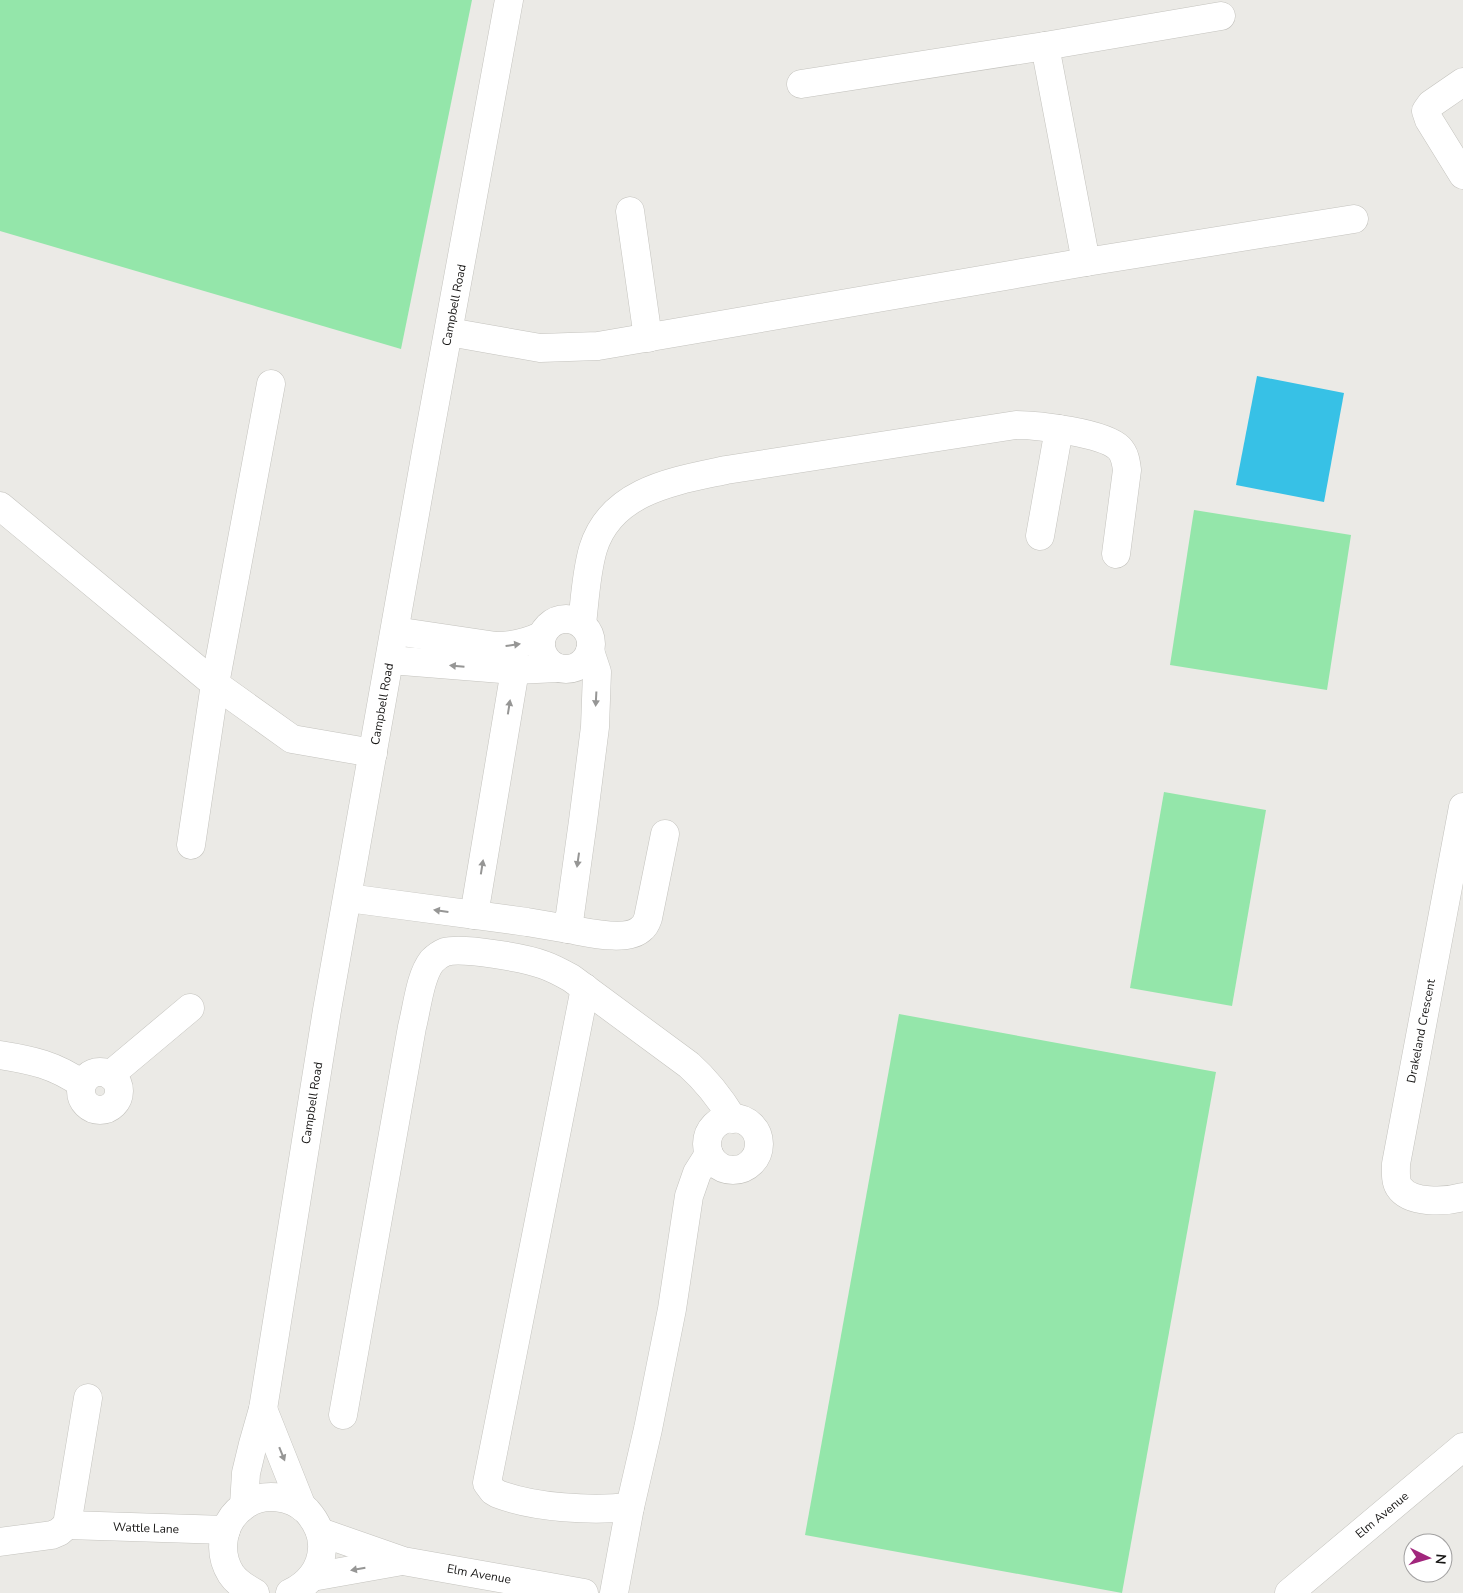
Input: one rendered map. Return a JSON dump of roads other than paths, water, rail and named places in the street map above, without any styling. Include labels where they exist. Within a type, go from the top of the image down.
[{"type":"street","name":"Campbell Road","points":[[244,1505],[246,1473],[252,1444],[264,1409],[327,1010],[509,0]]},
{"type":"street","points":[[801,84],[1221,16]]},
{"type":"street","points":[[1045,46],[1086,262]]},
{"type":"street","points":[[1463,82],[1431,104],[1426,111],[1429,120],[1463,175]]},
{"type":"street","points":[[630,210],[648,338]]},
{"type":"street","points":[[449,332],[540,348],[598,346],[1086,262],[1354,219]]},
{"type":"street","points":[[190,845],[215,684],[271,384]]},
{"type":"street","points":[[582,624],[588,567],[593,547],[598,537],[614,511],[630,500],[651,490],[681,480],[726,470],[1016,425],[1033,425],[1059,429],[1104,439],[1120,449],[1125,457],[1127,470],[1116,554]]},
{"type":"street","points":[[1040,536],[1059,429]]},
{"type":"street","points":[[0,506],[215,684],[292,739],[373,753]]},
{"type":"street","points":[[558,668],[549,663],[543,655],[540,646],[548,628],[588,567]]},
{"type":"street","points":[[390,660],[515,670],[568,669],[577,666],[585,660],[590,651],[591,642],[588,632],[582,624],[573,619],[563,618],[527,642],[512,646],[496,646],[395,632]]},
{"type":"street","points":[[568,929],[584,821],[595,727],[597,672],[590,651]]},
{"type":"street","points":[[474,916],[515,670]]},
{"type":"street","name":"Drakeland Crescent","points":[[1463,807],[1396,1164],[1396,1181],[1400,1189],[1415,1198],[1454,1200],[1463,1197]]},
{"type":"street","points":[[348,898],[616,936],[628,936],[642,929],[648,918],[666,834]]},
{"type":"street","points":[[343,1415],[412,1027],[425,973],[432,962],[444,952],[460,950],[519,958],[542,964],[571,978],[689,1065],[720,1098],[733,1118]]},
{"type":"street","points":[[585,988],[487,1483],[492,1491],[498,1494],[536,1503],[585,1509],[630,1507]]},
{"type":"street","points":[[0,1055],[48,1065],[82,1084],[80,1091],[84,1104],[96,1110],[109,1109],[114,1104],[119,1092],[118,1085],[110,1075],[190,1008]]},
{"type":"street","points":[[733,1118],[743,1120],[751,1126],[757,1135],[756,1155],[751,1163],[742,1168],[732,1170],[722,1168],[714,1163],[708,1154],[709,1134],[723,1120],[733,1118]]},
{"type":"street","points":[[614,1593],[670,1318],[689,1196],[697,1173],[708,1154]]},
{"type":"street","points":[[67,1525],[88,1398]]},
{"type":"street","points":[[264,1409],[302,1507]]},
{"type":"street","name":"Elm Avenue","points":[[1296,1590],[1463,1447]]},
{"type":"street","points":[[224,1593],[225,1561],[223,1546],[226,1530],[233,1517],[244,1505],[258,1499],[274,1497],[289,1500],[302,1507],[314,1518],[320,1532],[322,1548],[320,1563],[301,1588],[290,1593]]},
{"type":"street","name":"Wattle Lane","points":[[0,1542],[52,1535],[67,1525],[226,1530]]},
{"type":"street","name":"Elm Avenue","points":[[320,1532],[403,1561],[584,1593]]},
{"type":"street","points":[[225,1561],[232,1575],[243,1586],[255,1593]]},
{"type":"street","name":"Elm Avenue","points":[[312,1576],[403,1561]]},
{"type":"water","points":[[1257,376],[1344,393],[1324,502],[1236,485]]}]
